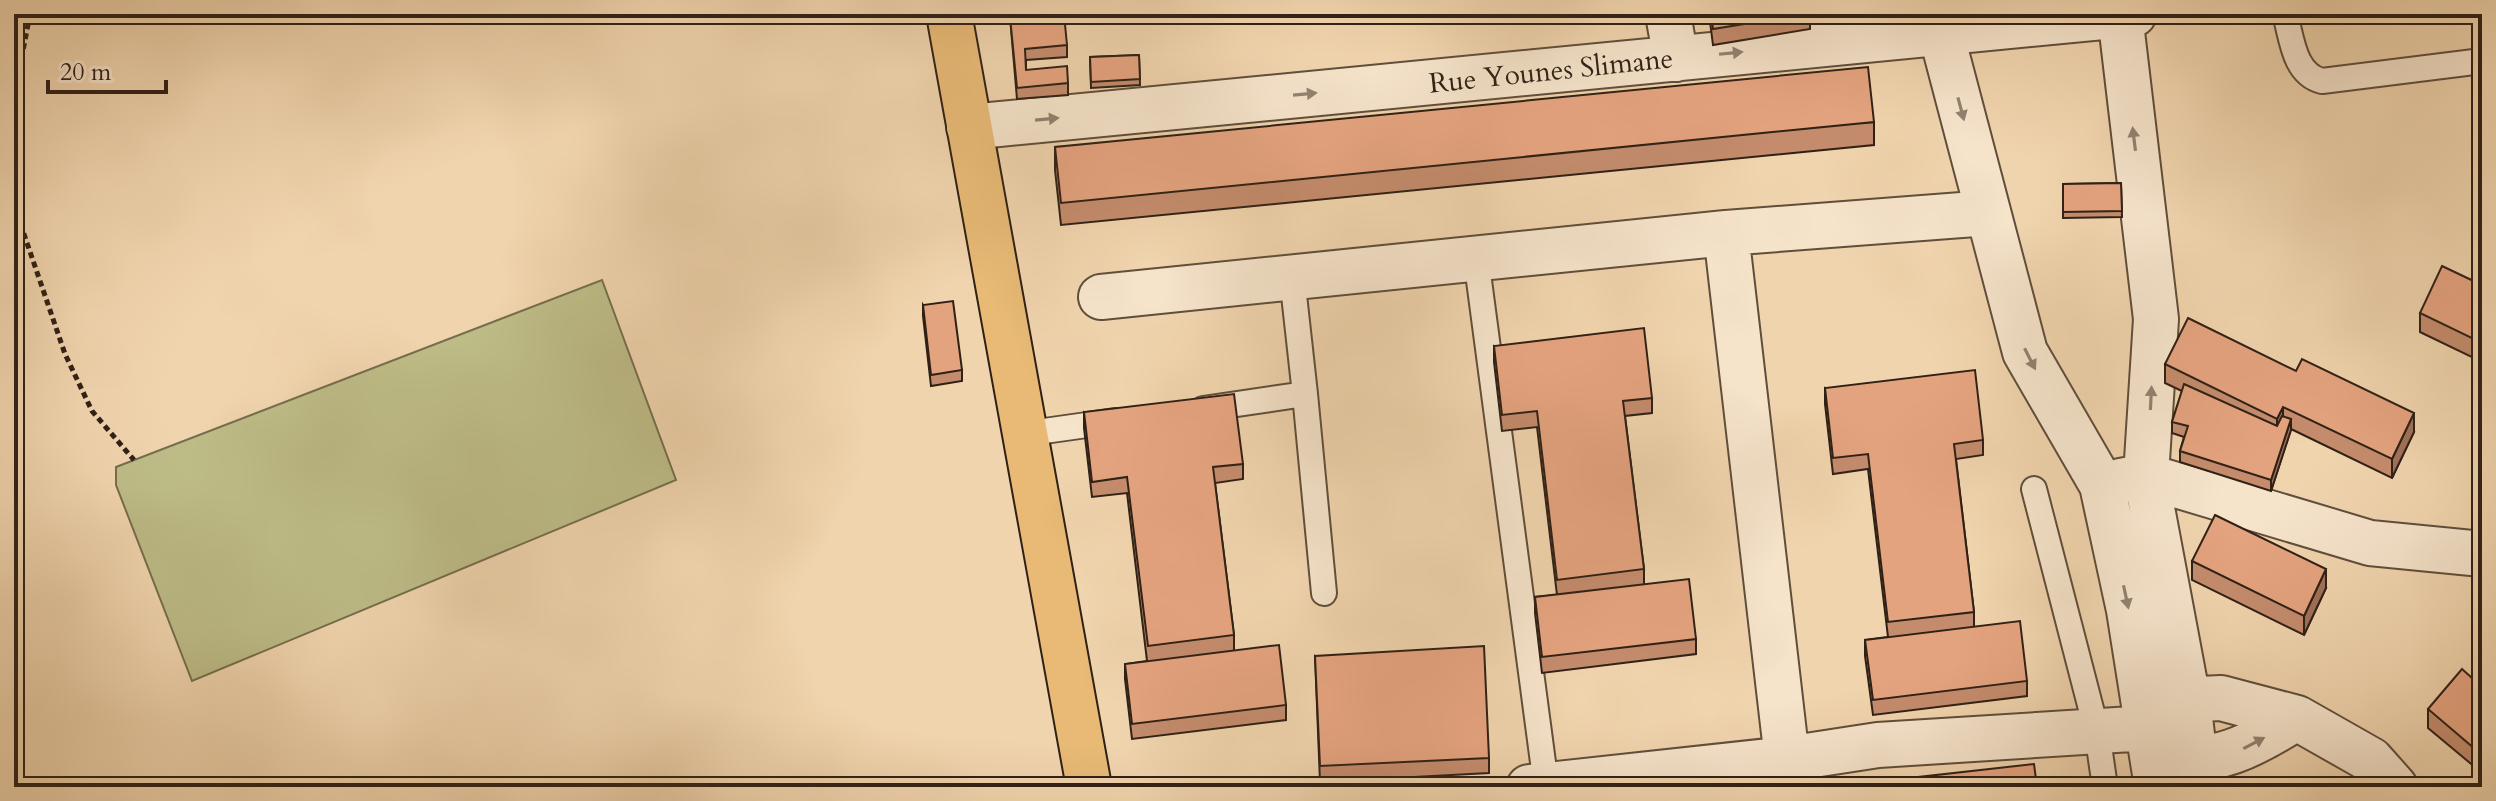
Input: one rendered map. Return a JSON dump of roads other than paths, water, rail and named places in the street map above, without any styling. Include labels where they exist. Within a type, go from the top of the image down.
[{"type":"main road","points":[[949,14],[1089,787]]},
{"type":"street","points":[[1668,14],[1676,59]]},
{"type":"street","name":"Rue Younes Slimane","points":[[969,127],[2127,15]]},
{"type":"street","points":[[2127,15],[2156,319],[2146,476],[2188,700],[2196,774]]},
{"type":"street","points":[[1941,33],[2025,352],[2102,485],[2129,610],[2150,743]]},
{"type":"street","points":[[1101,297],[1726,233],[1988,213]]},
{"type":"street","points":[[1726,233],[1787,759]]},
{"type":"street","points":[[2102,485],[2146,476],[2370,543],[2482,554]]},
{"type":"street","points":[[2150,743],[2188,700],[2221,698],[2297,718],[2371,760],[2395,787]]},
{"type":"street","points":[[2196,774],[2297,718]]},
{"type":"street","points":[[1538,786],[1787,759],[1878,745],[2097,732],[2150,743],[2196,774]]},
{"type":"lane","points":[[2285,14],[2301,69],[2308,78],[2322,81],[2482,61]]},
{"type":"lane","points":[[1476,258],[1538,786]]},
{"type":"lane","points":[[1292,277],[1324,593]]},
{"type":"lane","points":[[1180,412],[1305,394]]},
{"type":"lane","points":[[1023,434],[1132,418]]},
{"type":"lane","points":[[2034,489],[2097,732],[2105,787]]}]
